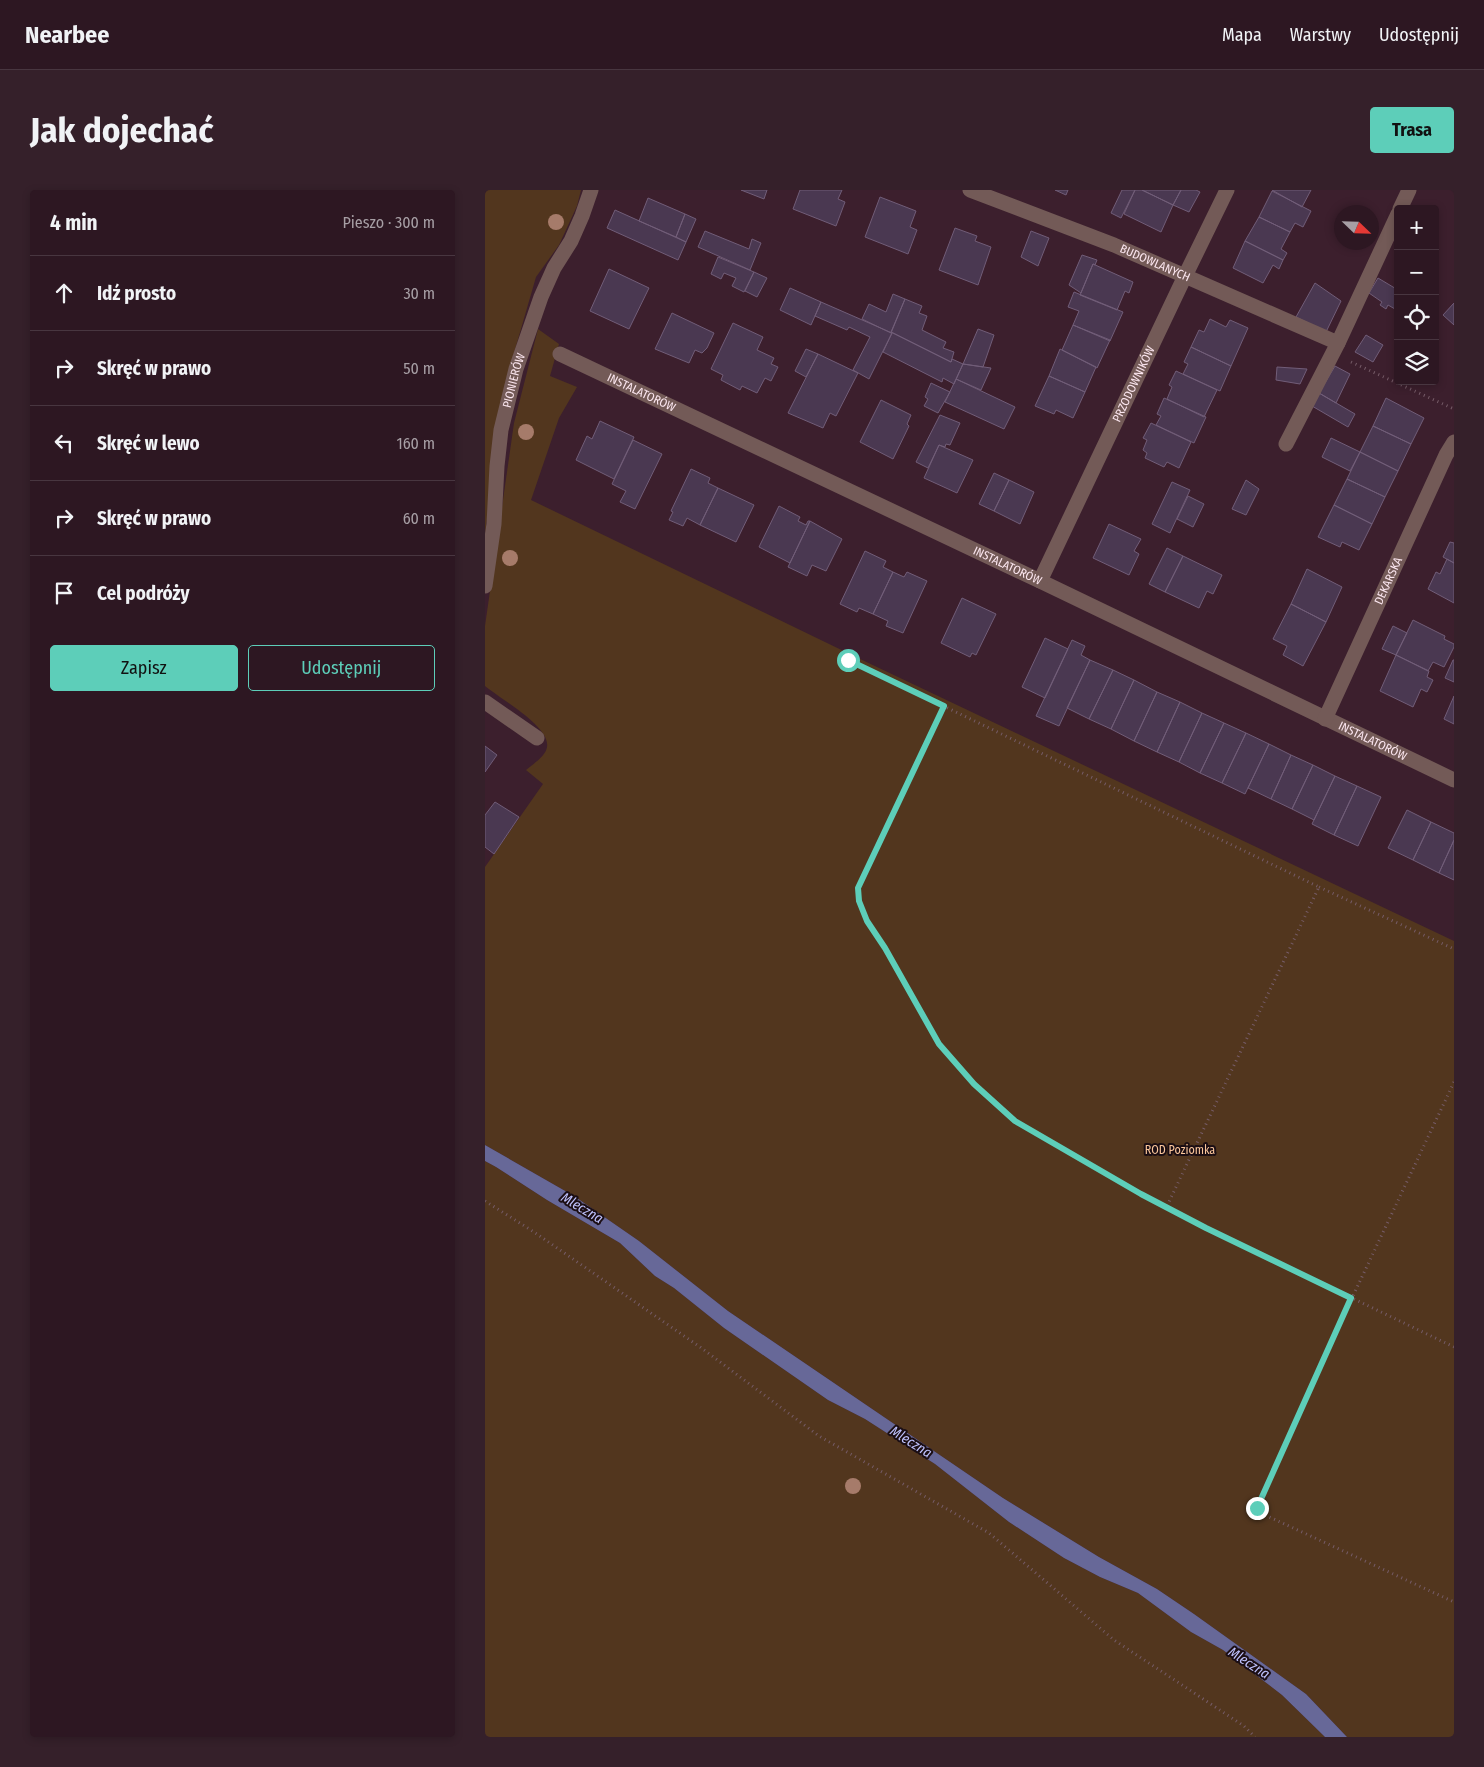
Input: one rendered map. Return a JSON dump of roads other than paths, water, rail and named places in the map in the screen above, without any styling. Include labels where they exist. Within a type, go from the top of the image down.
[{"type":"street","name":"PIONIERÓW","points":[[485,586],[494,524],[497,466],[501,435],[516,369],[543,291],[554,268],[571,241],[591,190]]},
{"type":"street","name":"BUDOWLANYCH","points":[[970,190],[1113,245],[1185,276],[1335,349]]},
{"type":"street","name":"PRZODOWNIKÓW","points":[[1040,580],[1227,190]]},
{"type":"street","points":[[1402,205],[1409,190]]},
{"type":"street","points":[[1287,444],[1335,349],[1394,223]]},
{"type":"street","name":"INSTALATORÓW","points":[[560,354],[1040,580],[1454,780]]},
{"type":"street","name":"DEKARSKA","points":[[1325,719],[1446,455],[1454,442]]},
{"type":"street","points":[[485,702],[537,738]]},
{"type":"water","name":"Mleczna","points":[[485,1145],[574,1196],[639,1241],[728,1311],[1003,1498],[1099,1557],[1157,1589],[1194,1614],[1306,1694],[1347,1737],[1325,1737],[1282,1695],[1223,1650],[1191,1632],[1138,1593],[1100,1577],[1064,1558],[1009,1522],[935,1464],[865,1419],[828,1400],[724,1328],[674,1288],[655,1276],[620,1243],[485,1161]]},
{"type":"park label","name":"ROD Poziomka","points":[[1180,1150]]}]
